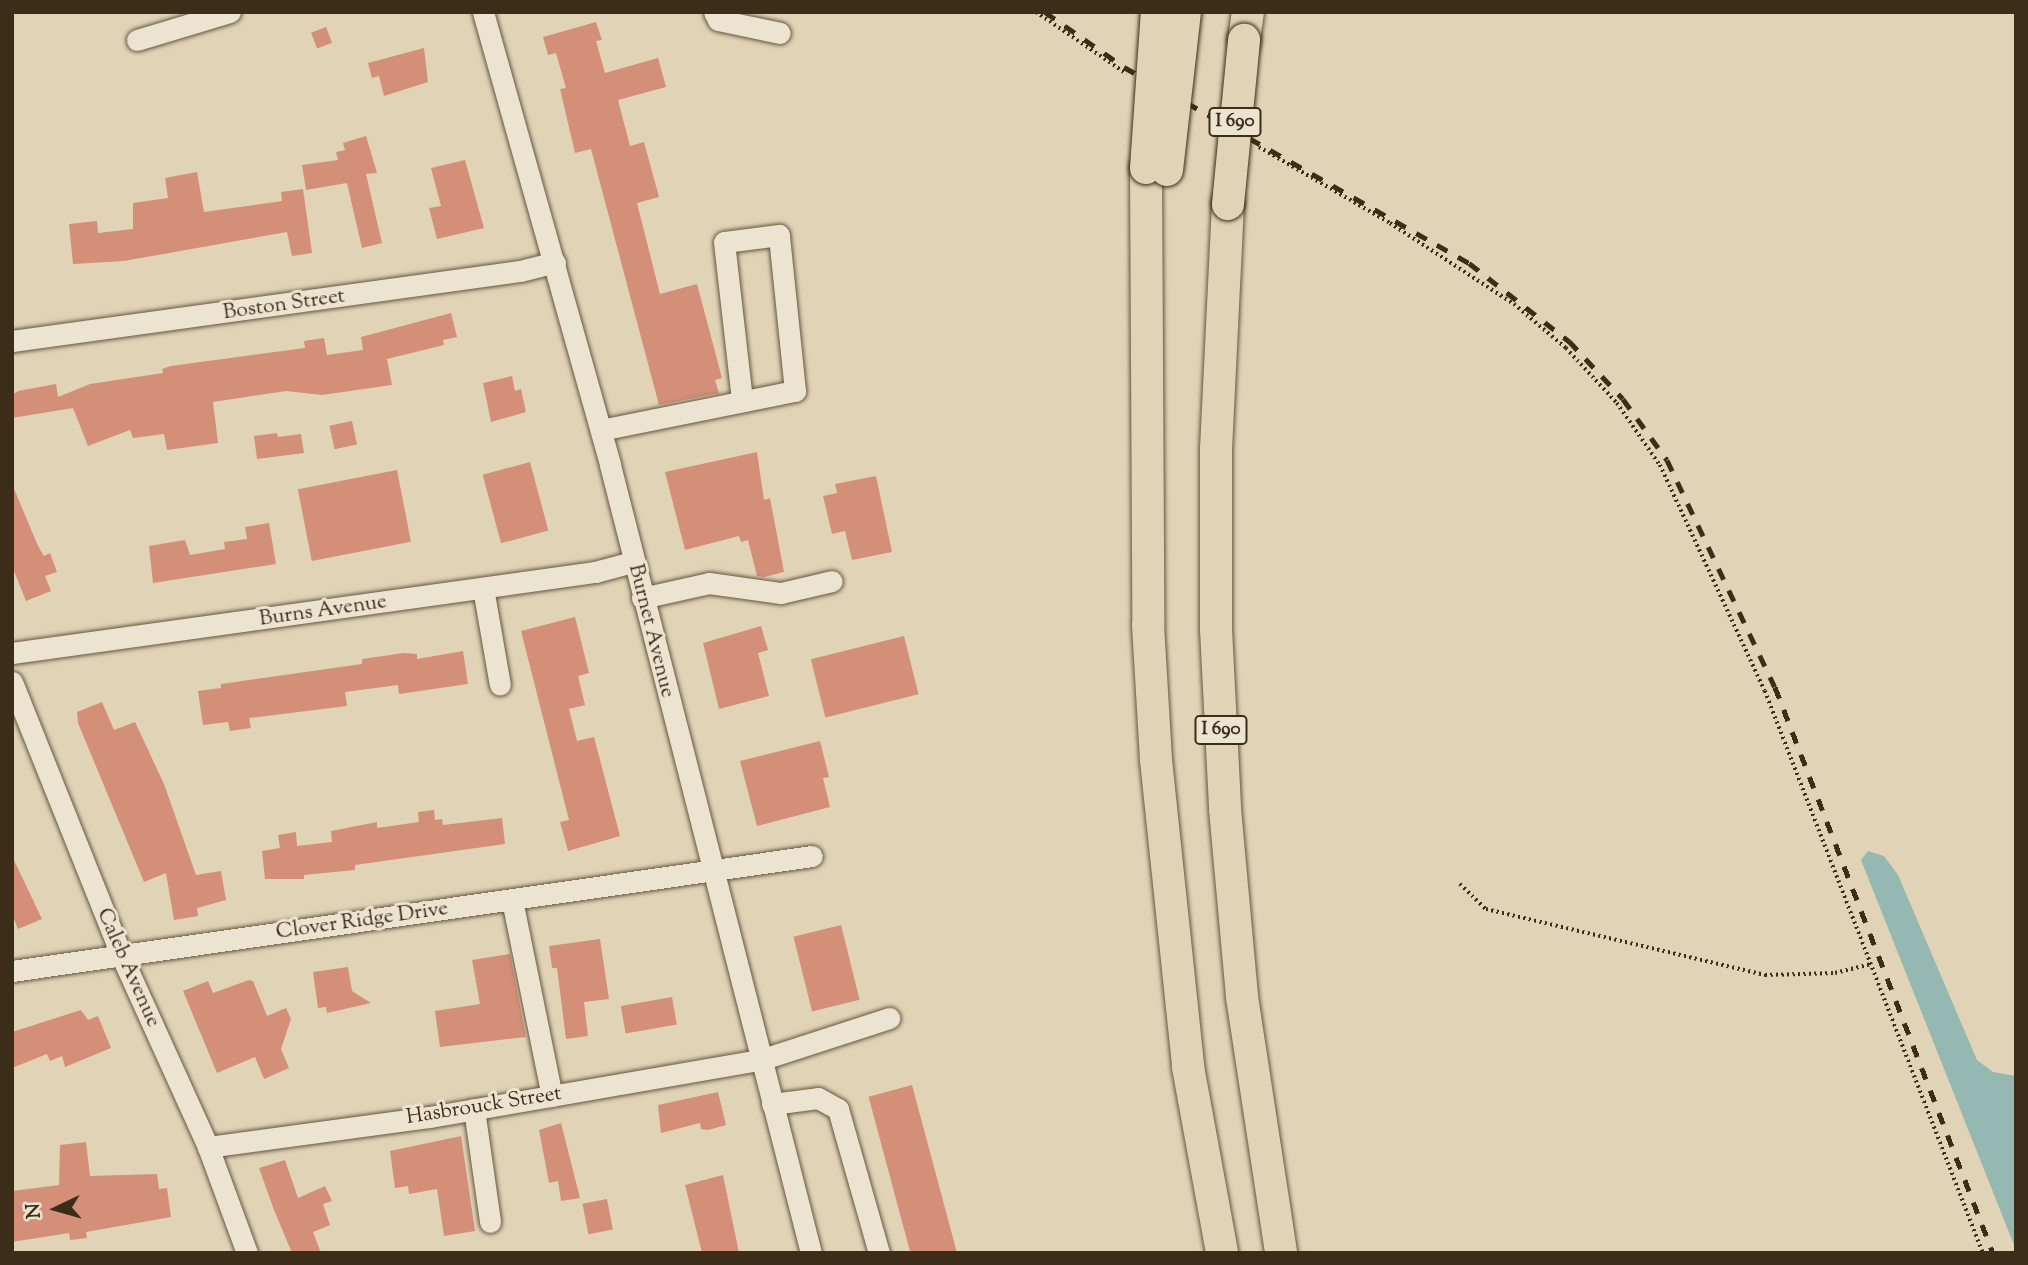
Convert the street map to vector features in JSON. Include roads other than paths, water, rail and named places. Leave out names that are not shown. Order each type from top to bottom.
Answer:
[{"type":"highway","points":[[1157,12],[1157,169],[1145,381],[1148,625],[1156,760],[1188,1067],[1222,1253]]},
{"type":"highway","points":[[1157,169],[1185,12]]},
{"type":"highway","name":"I 690","points":[[1246,26],[1228,204],[1216,448],[1216,629],[1223,781],[1242,997],[1281,1253]]},
{"type":"street","points":[[137,40],[230,12]]},
{"type":"street","name":"Burnet Avenue","points":[[483,12],[601,430],[811,1253]]},
{"type":"street","points":[[714,12],[718,20],[780,33]]},
{"type":"street","points":[[601,430],[742,399],[795,391],[779,235],[724,242],[742,399]]},
{"type":"street","name":"Boston Street","points":[[12,341],[507,273],[555,262]]},
{"type":"street","name":"Burns Avenue","points":[[12,653],[594,572],[633,562]]},
{"type":"street","points":[[642,598],[709,583],[781,593],[832,582]]},
{"type":"street","points":[[484,588],[500,685]]},
{"type":"street","name":"Caleb Avenue","points":[[12,682],[121,956],[208,1147],[243,1252]]},
{"type":"street","name":"Clover Ridge Drive","points":[[12,971],[512,900],[711,868],[812,856]]},
{"type":"street","points":[[512,900],[552,1096]]},
{"type":"street","name":"Hasbrouck Street","points":[[208,1147],[474,1109],[760,1060],[888,1018]]},
{"type":"street","points":[[772,1104],[818,1098],[830,1101],[838,1109],[879,1253]]},
{"type":"street","points":[[474,1109],[490,1222]]},
{"type":"water","points":[[1868,851],[1884,856],[1898,875],[1977,1060],[1993,1072],[2016,1076],[2016,1250],[1861,860]]},
{"type":"railway","points":[[1045,12],[1124,67],[1469,263],[1569,341],[1623,399],[1667,460],[1775,687],[1993,1253]]}]
